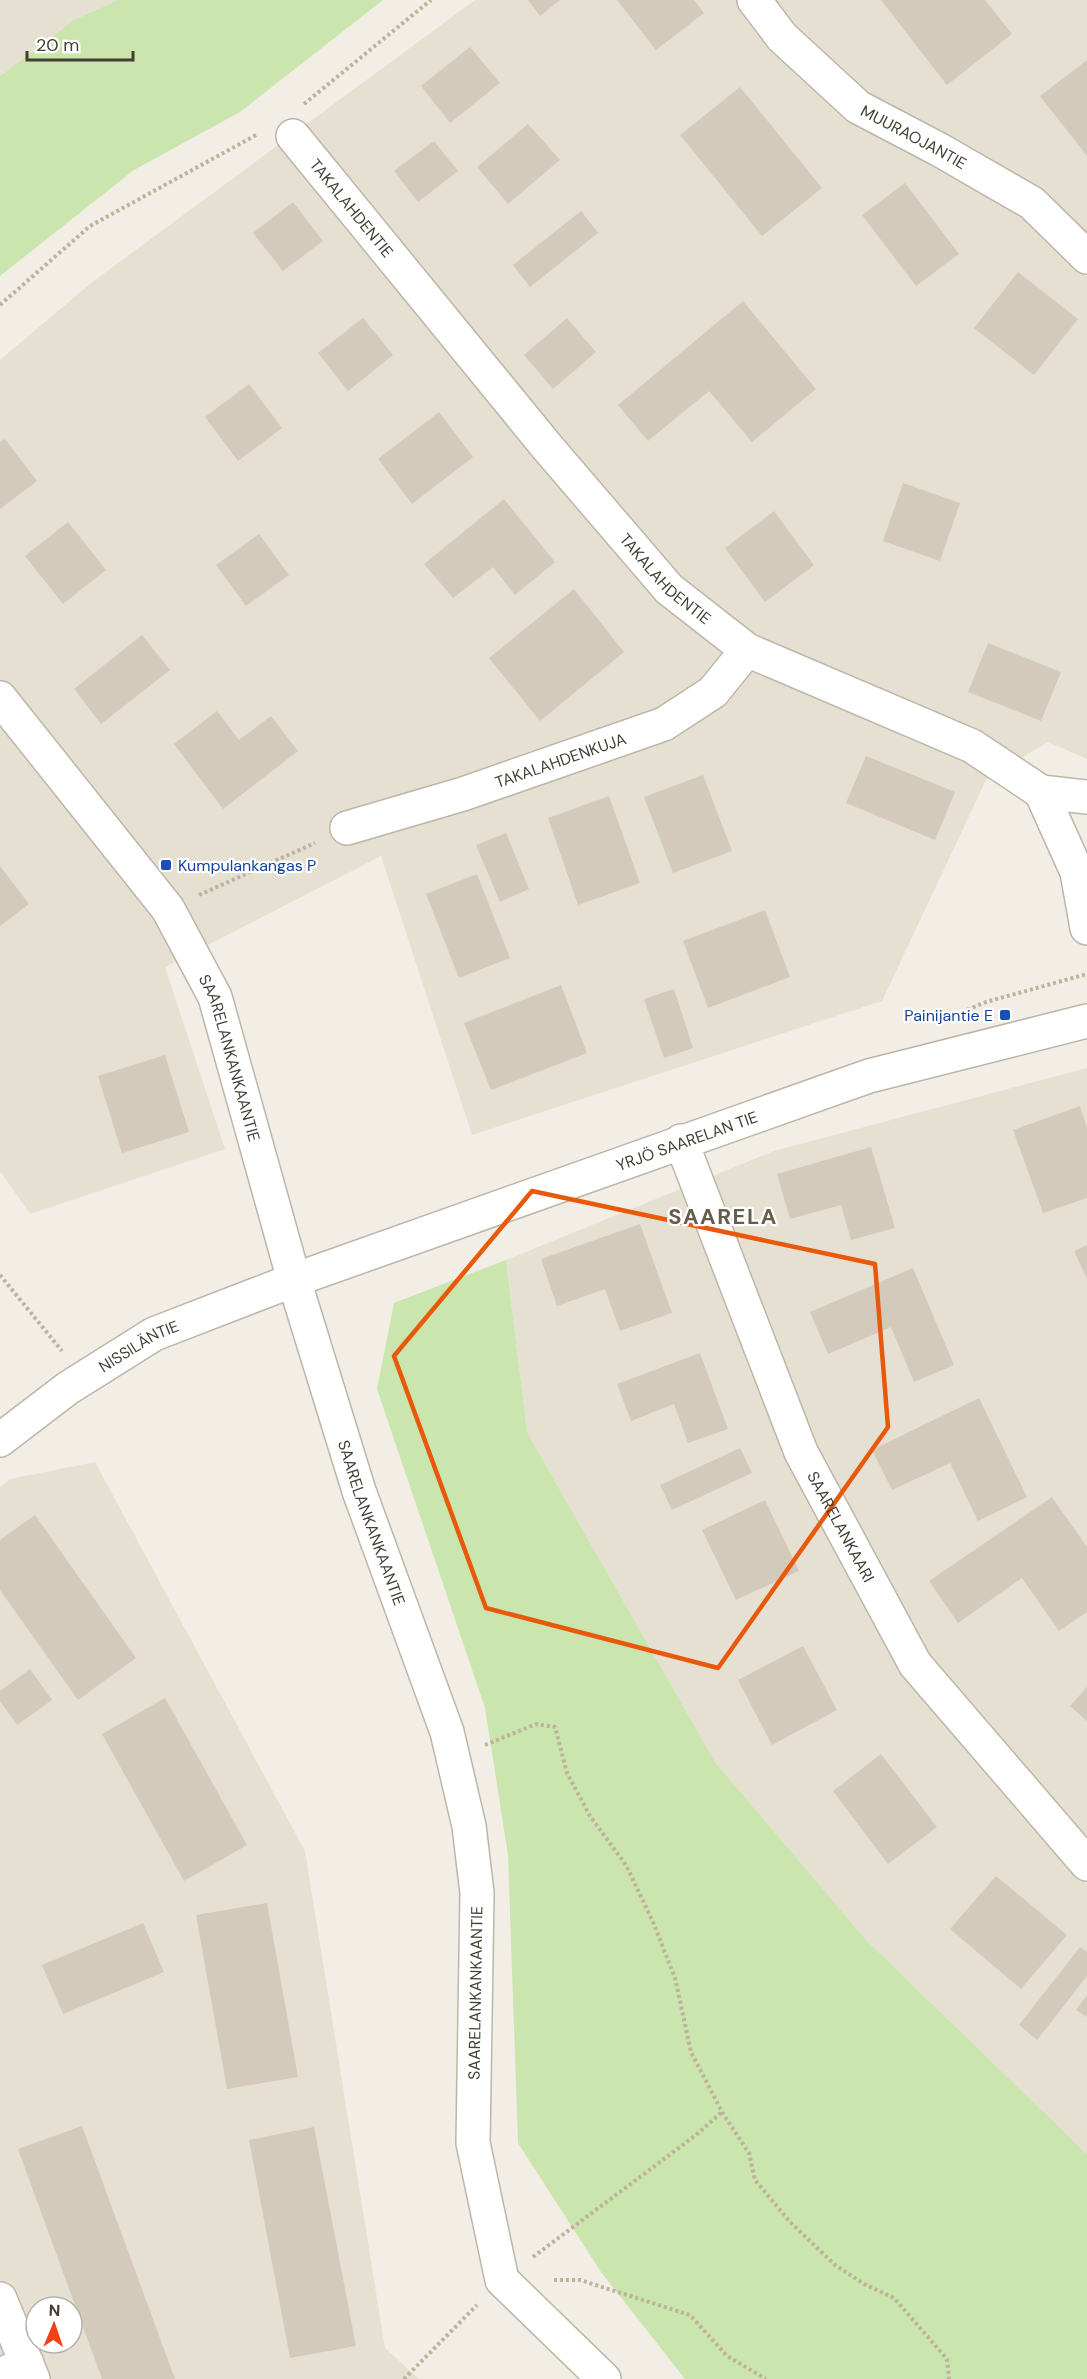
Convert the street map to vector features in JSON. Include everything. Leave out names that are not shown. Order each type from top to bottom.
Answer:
[{"type":"street","name":"MUURAOJANTIE","points":[[754,0],[782,37],[858,107],[940,150],[1032,203],[1087,257]]},
{"type":"street","name":"TAKALAHDENTIE","points":[[285,125],[548,448],[669,589],[747,650],[972,746],[1041,792]]},
{"type":"street","name":"TAKALAHDENKUJA","points":[[347,828],[463,794],[664,724],[713,692],[747,650]]},
{"type":"street","name":"SAARELANKANKAANTIE","points":[[0,698],[168,909],[215,997],[294,1280],[359,1491],[447,1731],[469,1826],[477,1893],[472,2143],[502,2280]]},
{"type":"street","points":[[1041,792],[1087,797]]},
{"type":"street","points":[[1041,792],[1077,872],[1087,928]]},
{"type":"street","name":"YRJÖ SAARELAN TIE","points":[[294,1280],[869,1076],[1087,1021]]},
{"type":"street","name":"SAARELANKAARI","points":[[681,1141],[801,1452],[915,1664],[1087,1864]]},
{"type":"street","name":"NISSILÄNTIE","points":[[0,1440],[68,1388],[154,1334],[294,1280]]},
{"type":"street","points":[[502,2280],[604,2379]]},
{"type":"street","points":[[0,2299],[20,2372]]},
{"type":"path","points":[[0,305],[90,226],[285,125],[431,0]]},
{"type":"path","points":[[168,909],[347,828]]},
{"type":"path","points":[[0,1275],[68,1359]]},
{"type":"path","points":[[453,1758],[536,1725],[555,1727],[567,1773],[590,1816],[626,1865],[653,1922],[675,1978],[691,2052],[722,2112],[749,2153],[755,2180],[790,2222],[835,2265],[864,2284],[894,2298],[947,2359],[949,2379]]},
{"type":"path","points":[[404,2379],[502,2280],[696,2135],[722,2112]]},
{"type":"path","points":[[502,2280],[580,2280],[690,2315],[727,2356],[766,2379]]},
{"type":"highlighted area","points":[[532,1191],[875,1264],[888,1427],[718,1668],[486,1608],[394,1356]]},
{"type":"shaded area","points":[[0,0],[118,0],[74,20],[0,76]]},
{"type":"shaded area","points":[[475,0],[1087,0],[1087,759],[1048,742],[986,780],[882,1001],[472,1135],[381,856],[165,967],[225,1149],[30,1214],[0,1171],[0,360],[91,283]]},
{"type":"shaded area","points":[[1087,1068],[1087,2154],[867,1941],[715,1762],[527,1432],[506,1260],[774,1151]]},
{"type":"shaded area","points":[[95,1462],[305,1851],[385,2348],[419,2379],[0,2379],[0,1487],[10,1479]]},
{"type":"green space","points":[[118,0],[383,0],[240,112],[134,170],[0,276],[0,76],[74,20]]},
{"type":"green space","points":[[506,1260],[527,1432],[715,1762],[867,1941],[1087,2154],[1087,2379],[685,2379],[601,2272],[518,2143],[508,1855],[485,1708],[377,1389],[394,1303]]},
{"type":"building","points":[[528,0],[560,0],[540,16]]},
{"type":"building","points":[[617,0],[694,0],[704,13],[656,50]]},
{"type":"building","points":[[881,0],[985,0],[1012,34],[947,85]]},
{"type":"building","points":[[470,47],[500,83],[450,123],[421,86]]},
{"type":"building","points":[[1087,60],[1087,156],[1040,96]]},
{"type":"building","points":[[740,87],[822,188],[762,236],[680,135]]},
{"type":"building","points":[[528,124],[560,160],[508,204],[477,167]]},
{"type":"building","points":[[434,141],[458,171],[418,202],[394,171]]},
{"type":"building","points":[[905,183],[959,254],[916,286],[862,215]]},
{"type":"building","points":[[293,202],[323,241],[283,271],[253,233]]},
{"type":"building","points":[[581,211],[598,233],[530,287],[513,265]]},
{"type":"building","points":[[1018,272],[1078,319],[1034,375],[974,328]]},
{"type":"building","points":[[743,301],[816,389],[752,442],[709,391],[648,441],[618,405]]},
{"type":"building","points":[[363,318],[393,355],[348,391],[318,353]]},
{"type":"building","points":[[567,318],[596,352],[553,389],[524,355]]},
{"type":"building","points":[[249,384],[282,428],[238,461],[205,417]]},
{"type":"building","points":[[439,412],[473,457],[412,504],[378,459]]},
{"type":"building","points":[[5,439],[37,481],[0,509],[0,442]]},
{"type":"building","points":[[903,483],[960,503],[940,561],[883,541]]},
{"type":"building","points":[[504,499],[555,562],[515,595],[493,567],[453,598],[424,564]]},
{"type":"building","points":[[774,511],[814,565],[765,602],[725,548]]},
{"type":"building","points":[[68,522],[106,570],[63,604],[25,556]]},
{"type":"building","points":[[259,534],[289,575],[246,606],[216,565]]},
{"type":"building","points":[[574,589],[624,652],[540,721],[489,658]]},
{"type":"building","points":[[142,635],[170,670],[101,724],[74,689]]},
{"type":"building","points":[[988,643],[1061,672],[1041,721],[968,692]]},
{"type":"building","points":[[217,711],[239,740],[271,716],[298,751],[223,809],[174,744]]},
{"type":"building","points":[[866,756],[955,792],[935,840],[846,803]]},
{"type":"building","points":[[703,775],[732,851],[673,873],[644,797]]},
{"type":"building","points":[[609,796],[640,883],[578,905],[548,818]]},
{"type":"building","points":[[506,833],[529,889],[500,902],[476,845]]},
{"type":"building","points":[[0,866],[29,904],[0,926]]},
{"type":"building","points":[[477,874],[510,958],[459,978],[426,894]]},
{"type":"building","points":[[765,910],[790,977],[708,1008],[683,941]]},
{"type":"building","points":[[561,985],[587,1053],[491,1090],[464,1023]]},
{"type":"building","points":[[674,989],[693,1048],[664,1058],[644,999]]},
{"type":"building","points":[[165,1055],[189,1132],[122,1153],[98,1076]]},
{"type":"building","points":[[1080,1106],[1087,1127],[1087,1198],[1043,1213],[1013,1130]]},
{"type":"building","points":[[871,1147],[895,1228],[851,1240],[841,1205],[790,1219],[777,1174]]},
{"type":"building","points":[[640,1224],[672,1313],[620,1331],[605,1289],[557,1306],[541,1259]]},
{"type":"building","points":[[1087,1245],[1087,1279],[1074,1251]]},
{"type":"building","points":[[913,1268],[954,1365],[914,1382],[891,1327],[828,1354],[810,1312]]},
{"type":"building","points":[[700,1353],[728,1429],[688,1443],[674,1404],[631,1421],[617,1384]]},
{"type":"building","points":[[979,1398],[1027,1497],[978,1521],[950,1463],[892,1490],[872,1450]]},
{"type":"building","points":[[740,1448],[752,1473],[672,1510],[660,1485]]},
{"type":"building","points":[[1052,1497],[1087,1547],[1087,1612],[1059,1631],[1022,1578],[958,1623],[929,1581]]},
{"type":"building","points":[[765,1500],[799,1571],[736,1600],[702,1530]]},
{"type":"building","points":[[35,1515],[136,1658],[78,1700],[0,1590],[0,1540]]},
{"type":"building","points":[[803,1646],[837,1710],[772,1745],[738,1680]]},
{"type":"building","points":[[30,1669],[52,1700],[17,1725],[0,1701],[0,1691]]},
{"type":"building","points":[[1087,1687],[1087,1721],[1070,1706]]},
{"type":"building","points":[[165,1698],[247,1845],[184,1881],[102,1734]]},
{"type":"building","points":[[881,1754],[937,1827],[888,1864],[833,1791]]},
{"type":"building","points":[[996,1876],[1067,1935],[1021,1989],[950,1929]]},
{"type":"building","points":[[267,1903],[298,2077],[227,2089],[196,1915]]},
{"type":"building","points":[[143,1923],[164,1972],[63,2014],[42,1965]]},
{"type":"building","points":[[1080,1947],[1087,1952],[1087,1976],[1037,2040],[1019,2025]]},
{"type":"building","points":[[1087,1995],[1087,2017],[1076,2010]]},
{"type":"building","points":[[82,2126],[175,2379],[102,2379],[84,2330],[84,2295],[71,2295],[18,2149]]},
{"type":"building","points":[[314,2127],[356,2346],[290,2358],[249,2140]]},
{"type":"place","name":"Kumpulankangas P","points":[[166,865]]},
{"type":"place","name":"Painijantie E","points":[[1005,1015]]},
{"type":"district","name":"SAARELA","points":[[723,1216]]}]
